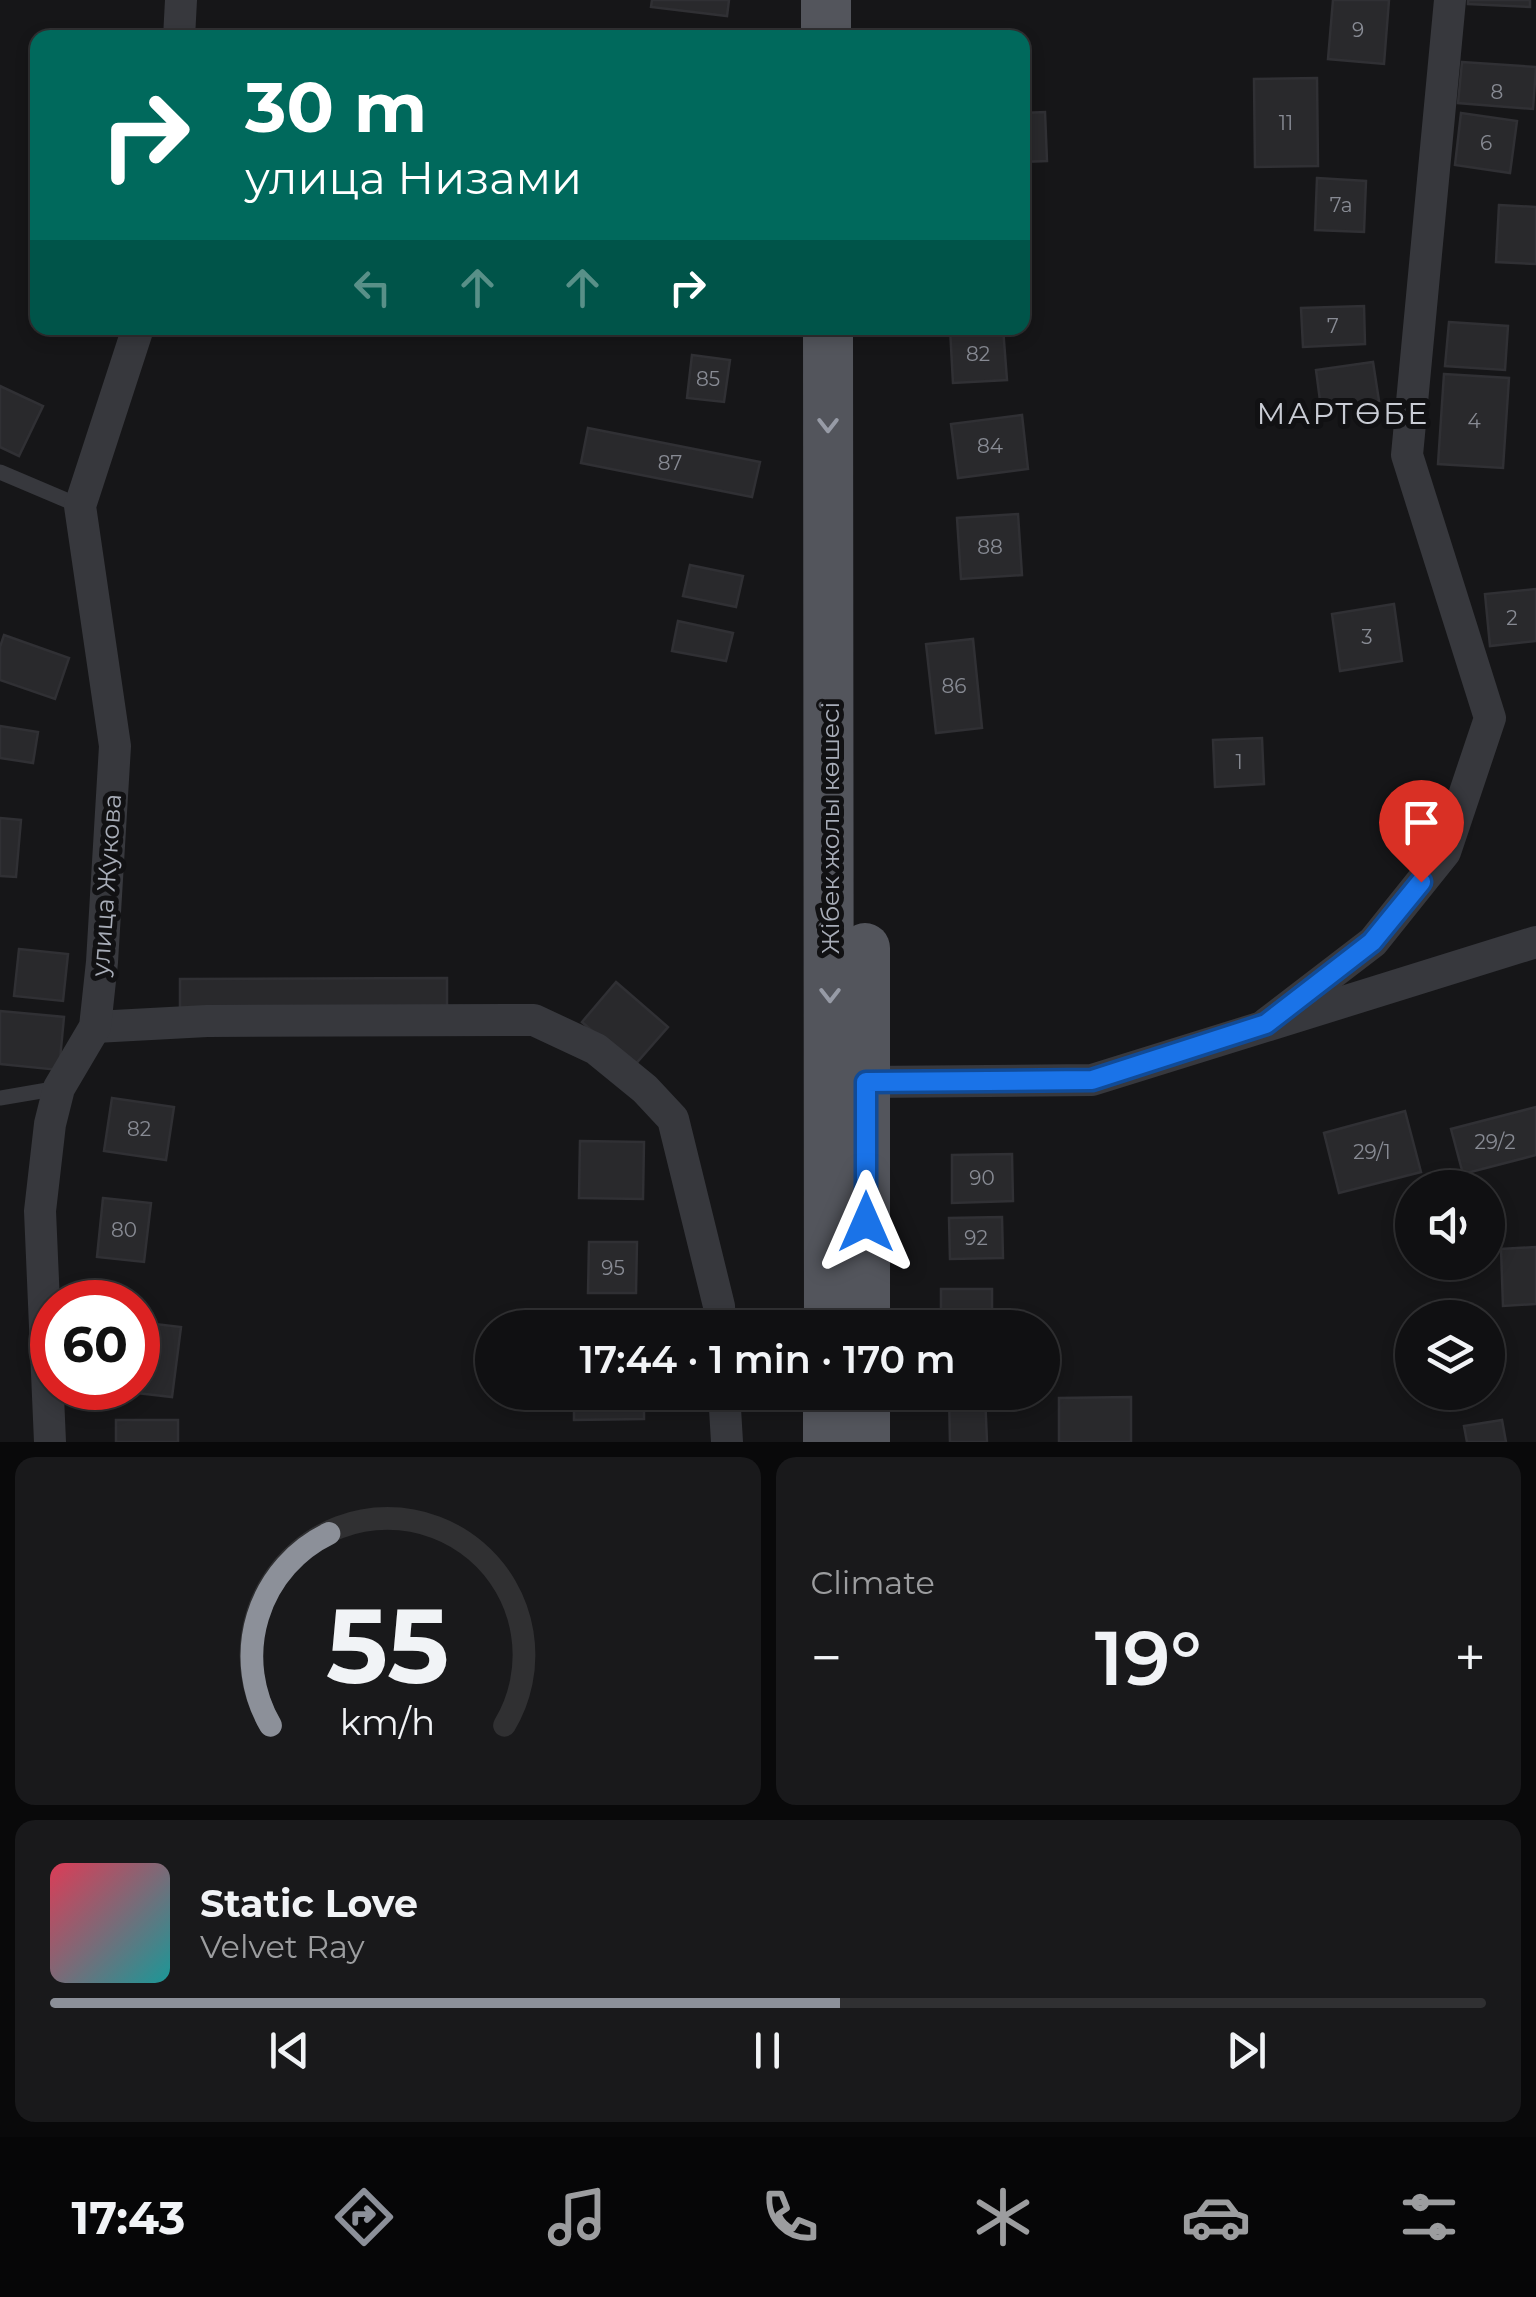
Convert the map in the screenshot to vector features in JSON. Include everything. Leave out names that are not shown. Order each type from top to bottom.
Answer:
[{"type":"main road","points":[[826,0],[826,30]]},
{"type":"main road","points":[[861,0],[861,30]]},
{"type":"main road","name":"Жібек жолы көшесі","points":[[828,335],[828,1310]]},
{"type":"main road","name":"Жібек жолы көшесі","points":[[862,335],[866,1310]]},
{"type":"main road","points":[[828,1410],[828,1442]]},
{"type":"main road","points":[[865,1442],[866,1410]]},
{"type":"street","points":[[179,30],[181,0]]},
{"type":"street","points":[[1266,1024],[1372,942],[1445,852],[1490,718],[1407,455],[1450,0]]},
{"type":"street","name":"улица Жукова","points":[[50,1442],[40,1211],[50,1124],[59,1088],[94,1027],[116,746],[80,506],[136,335]]},
{"type":"street","points":[[866,1082],[1092,1080],[1536,942]]},
{"type":"street","points":[[94,1027],[207,1021],[534,1020],[596,1049],[645,1089],[673,1120],[719,1310]]},
{"type":"street","points":[[725,1410],[727,1442]]},
{"type":"lane","points":[[0,472],[80,506]]},
{"type":"lane","points":[[0,1098],[59,1088]]},
{"type":"building","points":[[652,0],[729,0],[727,16],[651,7]]},
{"type":"building","points":[[1333,0],[1389,0],[1384,64],[1328,59]]},
{"type":"building","points":[[1468,0],[1530,0],[1530,7],[1468,4]]},
{"type":"building","points":[[1462,62],[1536,67],[1533,109],[1458,103]]},
{"type":"building","points":[[1317,78],[1318,166],[1255,167],[1254,79]]},
{"type":"building","points":[[1045,112],[1047,161],[1030,162],[1030,113]]},
{"type":"building","points":[[1461,113],[1517,121],[1510,173],[1455,165]]},
{"type":"building","points":[[1317,178],[1366,181],[1364,232],[1315,230]]},
{"type":"building","points":[[1499,205],[1536,207],[1536,264],[1496,262]]},
{"type":"building","points":[[1364,306],[1365,344],[1303,347],[1301,308]]},
{"type":"building","points":[[1449,322],[1508,326],[1505,370],[1445,366]]},
{"type":"building","points":[[950,335],[1004,335],[1007,380],[953,383]]},
{"type":"building","points":[[692,355],[730,360],[724,402],[687,398]]},
{"type":"building","points":[[1373,362],[1379,401],[1321,408],[1316,370]]},
{"type":"building","points":[[1444,374],[1509,378],[1503,468],[1438,464]]},
{"type":"building","points":[[0,386],[43,406],[19,456],[0,447]]},
{"type":"building","points":[[1022,415],[1028,469],[958,478],[951,424]]},
{"type":"building","points":[[588,428],[760,462],[752,497],[581,463]]},
{"type":"building","points":[[1018,514],[1022,575],[961,579],[957,518]]},
{"type":"building","points":[[690,565],[743,576],[736,607],[683,596]]},
{"type":"building","points":[[1536,589],[1536,641],[1490,646],[1485,594]]},
{"type":"building","points":[[1394,604],[1402,661],[1340,671],[1332,614]]},
{"type":"building","points":[[678,621],[733,633],[726,661],[672,651]]},
{"type":"building","points":[[4,635],[69,658],[55,699],[0,680]]},
{"type":"building","points":[[973,639],[982,728],[936,733],[926,644]]},
{"type":"building","points":[[0,726],[38,732],[33,763],[0,758]]},
{"type":"building","points":[[1262,738],[1264,784],[1215,787],[1213,740]]},
{"type":"building","points":[[0,818],[21,820],[16,877],[0,876]]},
{"type":"building","points":[[19,949],[68,954],[63,1001],[14,996]]},
{"type":"building","points":[[447,978],[447,1015],[180,1015],[180,979]]},
{"type":"building","points":[[616,982],[668,1027],[633,1067],[582,1022]]},
{"type":"building","points":[[0,1011],[64,1017],[59,1070],[0,1064]]},
{"type":"building","points":[[112,1098],[174,1107],[166,1160],[104,1151]]},
{"type":"building","points":[[1536,1107],[1536,1155],[1478,1170],[1462,1170],[1451,1129]]},
{"type":"building","points":[[1405,1111],[1420,1170],[1395,1170],[1395,1179],[1339,1193],[1324,1133]]},
{"type":"building","points":[[580,1141],[644,1142],[643,1199],[579,1198]]},
{"type":"building","points":[[1012,1154],[1013,1201],[952,1203],[952,1155]]},
{"type":"building","points":[[103,1198],[151,1203],[144,1262],[97,1257]]},
{"type":"building","points":[[1002,1217],[1003,1258],[950,1259],[949,1218]]},
{"type":"building","points":[[589,1242],[637,1242],[636,1293],[588,1293]]},
{"type":"building","points":[[1536,1247],[1536,1304],[1505,1306],[1505,1249]]},
{"type":"building","points":[[941,1289],[992,1289],[992,1310],[941,1310]]},
{"type":"building","points":[[160,1325],[181,1327],[172,1397],[160,1396]]},
{"type":"building","points":[[1131,1397],[1131,1442],[1059,1442],[1060,1398]]},
{"type":"building","points":[[574,1410],[644,1410],[644,1419],[574,1420]]},
{"type":"building","points":[[949,1410],[986,1410],[987,1442],[950,1442]]},
{"type":"building","points":[[116,1420],[178,1420],[178,1442],[116,1442]]},
{"type":"building","points":[[1502,1420],[1506,1442],[1467,1442],[1464,1426]]},
{"type":"district","name":"МАРТӨБЕ","points":[[1343,413]]},
{"type":"route","points":[[866,1222],[866,1082],[1092,1080],[1266,1024],[1372,942],[1421,882]]}]
